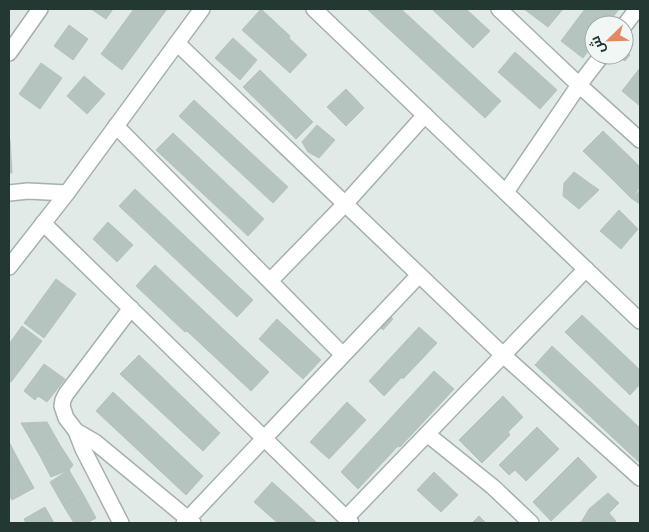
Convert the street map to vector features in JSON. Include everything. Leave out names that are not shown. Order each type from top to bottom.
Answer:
[{"type":"street","points":[[9,53],[40,9]]},
{"type":"street","points":[[9,266],[68,193],[202,9]]},
{"type":"street","points":[[498,9],[640,140]]},
{"type":"street","points":[[318,10],[640,321]]},
{"type":"street","points":[[177,43],[503,356],[640,478]]},
{"type":"street","points":[[506,192],[594,65]]},
{"type":"street","points":[[270,282],[345,204],[425,115]]},
{"type":"street","points":[[116,126],[343,355]]},
{"type":"street","points":[[9,193],[28,191],[68,193]]},
{"type":"street","points":[[43,223],[348,521],[427,434],[586,269]]},
{"type":"street","points":[[76,431],[95,442],[188,522],[264,438],[419,275]]},
{"type":"street","points":[[121,523],[83,449],[76,431],[66,418],[62,406],[66,394],[131,308]]},
{"type":"street","points":[[427,434],[493,487],[532,523]]},
{"type":"building","points":[[91,9],[113,9],[106,19]]},
{"type":"building","points":[[134,9],[167,9],[122,70],[101,54]]},
{"type":"building","points":[[261,9],[307,55],[290,73],[242,30]]},
{"type":"building","points":[[367,9],[401,9],[501,101],[485,118]]},
{"type":"building","points":[[432,9],[466,9],[490,31],[473,48]]},
{"type":"building","points":[[524,9],[563,9],[548,27]]},
{"type":"building","points":[[585,9],[619,9],[614,15],[584,15],[583,58],[561,41]]},
{"type":"building","points":[[69,25],[88,39],[73,60],[54,46]]},
{"type":"building","points":[[233,38],[257,60],[240,80],[215,58]]},
{"type":"building","points":[[515,52],[557,90],[540,109],[498,72]]},
{"type":"building","points":[[41,63],[62,78],[40,109],[19,94]]},
{"type":"building","points":[[640,68],[640,106],[622,91]]},
{"type":"building","points":[[260,70],[313,122],[296,139],[243,87]]},
{"type":"building","points":[[84,76],[105,94],[87,114],[67,96]]},
{"type":"building","points":[[346,89],[364,108],[346,126],[327,107]]},
{"type":"building","points":[[194,100],[288,187],[273,203],[179,116]]},
{"type":"building","points":[[317,125],[335,140],[319,158],[308,152],[302,142]]},
{"type":"building","points":[[603,131],[632,159],[612,179],[583,151]]},
{"type":"building","points":[[173,133],[264,219],[248,236],[156,150]]},
{"type":"building","points":[[10,140],[12,173],[9,173]]},
{"type":"building","points":[[632,159],[640,167],[640,187],[631,198],[612,179]]},
{"type":"building","points":[[574,172],[599,190],[579,209],[563,196],[564,183]]},
{"type":"building","points":[[135,189],[253,300],[237,317],[119,206]]},
{"type":"building","points":[[640,190],[640,204],[631,198]]},
{"type":"building","points":[[619,210],[638,229],[621,249],[600,231]]},
{"type":"building","points":[[108,222],[133,245],[117,262],[93,239]]},
{"type":"building","points":[[155,265],[269,372],[251,391],[136,286]]},
{"type":"building","points":[[56,279],[76,294],[44,338],[24,323]]},
{"type":"building","points":[[388,315],[393,319],[383,330],[379,326]]},
{"type":"building","points":[[582,315],[640,370],[640,384],[630,395],[565,332]]},
{"type":"building","points":[[277,319],[321,360],[303,379],[259,339]]},
{"type":"building","points":[[22,326],[42,341],[11,382],[9,381],[9,344]]},
{"type":"building","points":[[419,327],[437,343],[384,396],[369,381]]},
{"type":"building","points":[[552,346],[640,428],[640,463],[535,365]]},
{"type":"building","points":[[139,355],[220,433],[203,451],[120,374]]},
{"type":"building","points":[[44,364],[65,379],[47,402],[38,396],[35,400],[24,391]]},
{"type":"building","points":[[434,371],[454,389],[358,489],[341,472]]},
{"type":"building","points":[[113,392],[203,476],[186,495],[96,411]]},
{"type":"building","points":[[503,396],[523,417],[508,432],[510,435],[482,463],[459,440]]},
{"type":"building","points":[[347,402],[366,420],[329,459],[310,442]]},
{"type":"building","points":[[47,422],[60,445],[40,456],[21,423]]},
{"type":"building","points":[[537,427],[559,449],[526,481],[515,470],[509,475],[499,465]]},
{"type":"building","points":[[9,442],[20,463],[9,469]]},
{"type":"building","points":[[60,445],[73,465],[69,470],[51,477],[40,456]]},
{"type":"building","points":[[578,457],[597,477],[551,521],[533,502]]},
{"type":"building","points":[[20,463],[34,488],[12,500],[9,495],[9,469]]},
{"type":"building","points":[[69,470],[83,494],[63,505],[50,482]]},
{"type":"building","points":[[434,472],[458,495],[441,512],[417,490]]},
{"type":"building","points":[[272,482],[317,523],[278,523],[254,502]]},
{"type":"building","points":[[608,493],[619,503],[609,513],[616,521],[613,523],[579,523],[589,509]]},
{"type":"building","points":[[83,494],[96,518],[87,523],[74,523],[63,505]]},
{"type":"building","points":[[45,507],[54,523],[26,523],[24,519]]},
{"type":"building","points":[[479,516],[486,523],[472,523]]}]
